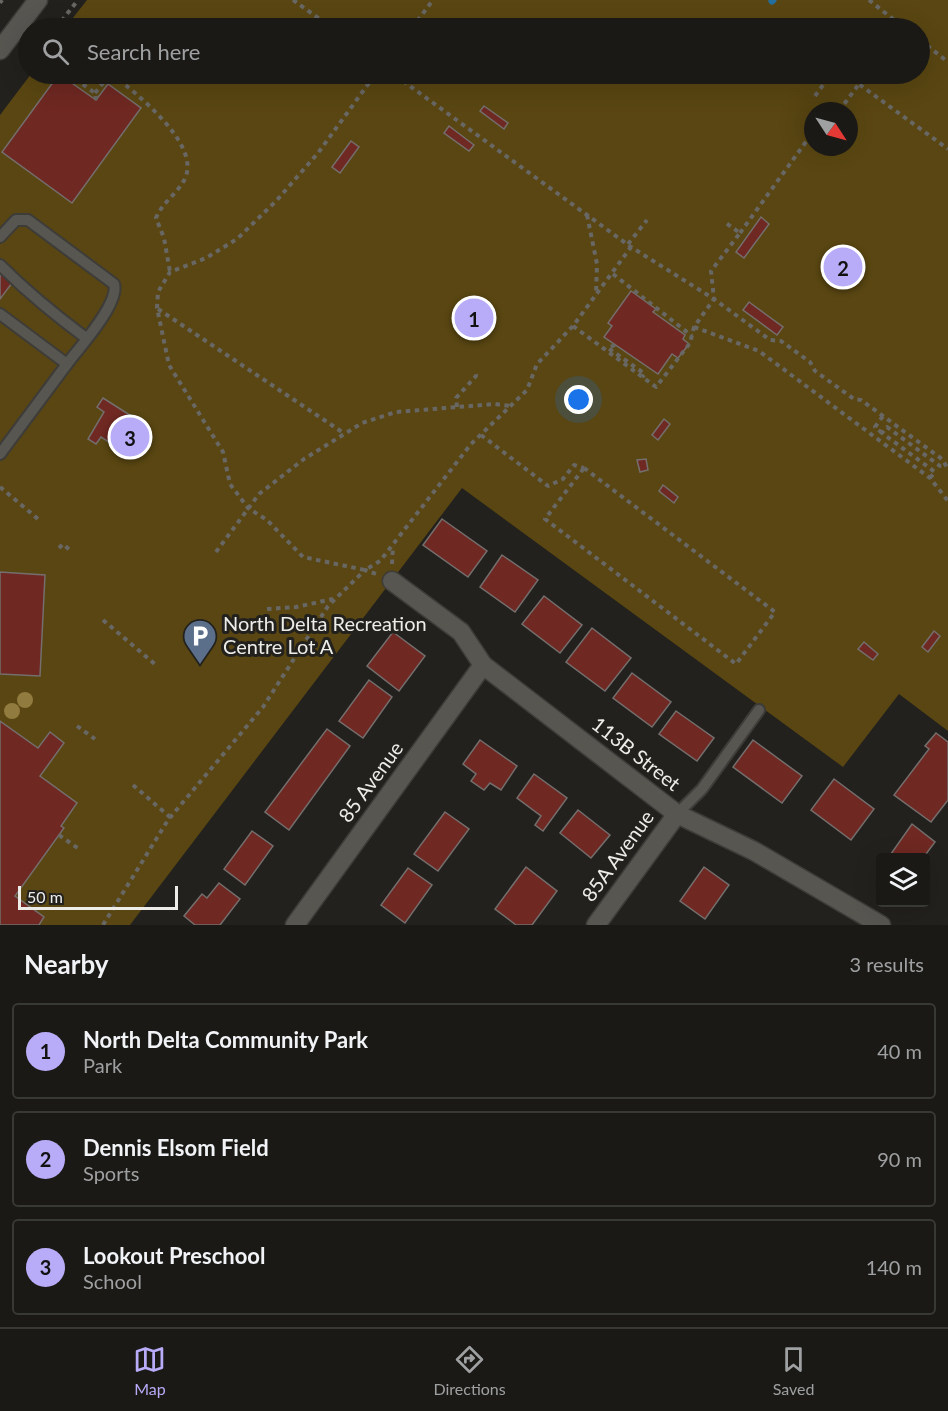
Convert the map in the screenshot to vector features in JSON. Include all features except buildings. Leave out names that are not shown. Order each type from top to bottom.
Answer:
[{"type":"street","points":[[24,18],[38,0]]},
{"type":"street","points":[[0,50],[18,26]]},
{"type":"street","name":"113B Street","points":[[388,576],[461,632],[483,665],[677,814],[754,851],[881,925]]},
{"type":"street","name":"85 Avenue","points":[[295,925],[483,665]]},
{"type":"street","name":"85A Avenue","points":[[596,925],[677,814]]},
{"type":"lane","points":[[0,235],[16,220],[28,220],[114,284],[115,296],[0,454]]},
{"type":"lane","points":[[0,265],[17,279],[32,297],[86,338]]},
{"type":"lane","points":[[0,314],[67,364]]},
{"type":"lane","points":[[677,814],[702,789],[759,710]]},
{"type":"path","points":[[64,18],[78,0]]},
{"type":"path","points":[[293,0],[318,18]]},
{"type":"path","points":[[418,18],[432,0]]},
{"type":"path","points":[[869,0],[892,18]]},
{"type":"path","points":[[930,48],[948,62]]},
{"type":"path","points":[[82,84],[95,93],[96,100]]},
{"type":"path","points":[[95,93],[103,84]]},
{"type":"path","points":[[123,84],[154,109],[173,134],[187,159],[186,175],[182,184],[156,218],[164,238],[170,272]]},
{"type":"path","points":[[368,84],[318,153],[277,200],[237,239],[206,258],[170,272],[158,292],[157,308],[169,365],[223,452],[230,484],[248,508],[267,520],[303,557],[388,576],[393,546]]},
{"type":"path","points":[[407,84],[630,246],[714,300],[770,340],[781,341],[810,362],[815,371],[942,459],[946,468]]},
{"type":"path","points":[[815,96],[824,84]]},
{"type":"path","points":[[846,102],[859,84],[948,149]]},
{"type":"path","points":[[573,326],[656,387],[680,358],[692,336],[694,327],[714,300],[711,271],[804,144]]},
{"type":"path","points":[[587,214],[597,264],[596,293]]},
{"type":"path","points":[[103,925],[147,851],[171,818],[264,707],[311,629],[334,599],[364,570],[380,561],[481,435],[527,390],[537,364],[573,326],[596,293],[613,274],[647,220]]},
{"type":"path","points":[[726,223],[740,233]]},
{"type":"path","points":[[613,274],[692,336]]},
{"type":"path","points":[[157,308],[345,434]]},
{"type":"path","points":[[694,327],[759,351],[930,478],[948,501]]},
{"type":"path","points":[[615,345],[608,348],[645,374],[642,377]]},
{"type":"path","points":[[457,407],[456,398],[476,376],[475,372]]},
{"type":"path","points":[[216,552],[248,508],[274,482],[362,423],[396,412],[495,404],[511,406]]},
{"type":"path","points":[[883,416],[875,427],[935,472],[930,478]]},
{"type":"path","points":[[882,433],[887,427],[939,466],[946,468]]},
{"type":"path","points":[[481,435],[548,486],[563,479],[573,465],[584,468],[776,612],[736,664],[545,519],[584,468]]},
{"type":"path","points":[[0,487],[38,519]]},
{"type":"path","points":[[59,549],[63,544],[71,551]]},
{"type":"path","points":[[267,609],[296,607],[334,599]]},
{"type":"path","points":[[103,620],[156,665]]},
{"type":"path","points":[[77,726],[95,739]]},
{"type":"path","points":[[133,785],[171,818]]},
{"type":"path","points":[[59,835],[79,849]]},
{"type":"shaded area","points":[[87,0],[948,0],[948,731],[899,694],[843,767],[462,488],[130,925],[0,925],[0,115],[23,84],[930,84],[930,18],[73,18]]},
{"type":"place","name":"Dennis Elsom Field","points":[[843,267]]},
{"type":"place","name":"North Delta Community Park","points":[[474,318]]},
{"type":"place","name":"Lookout Preschool","points":[[130,437]]},
{"type":"place","name":"North Delta Recreation Centre Lot A","points":[[200,665]]}]
